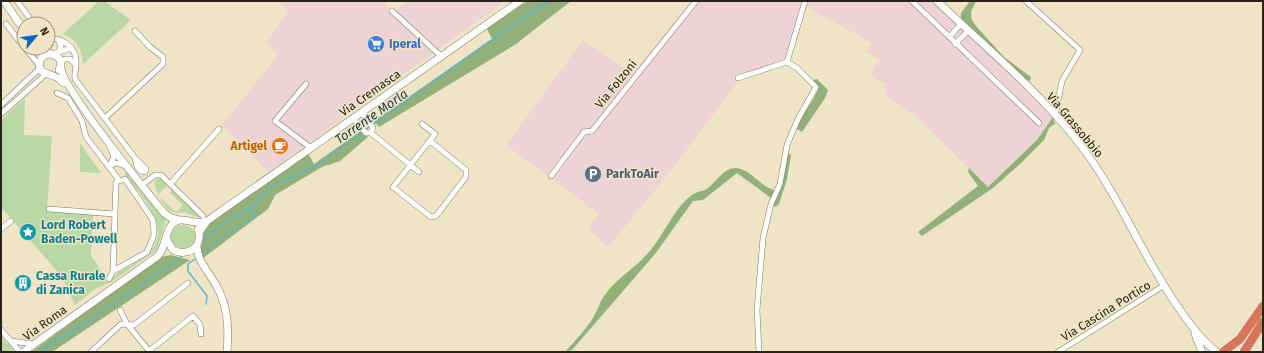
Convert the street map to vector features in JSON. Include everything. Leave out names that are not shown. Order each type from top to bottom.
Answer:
[{"type":"highway","points":[[1223,352],[1240,339],[1263,306]]},
{"type":"highway","points":[[1244,352],[1263,322]]},
{"type":"street","points":[[4,1],[16,18]]},
{"type":"street","points":[[17,1],[28,16]]},
{"type":"street","name":"Via Cremasca","points":[[310,148],[520,1]]},
{"type":"street","name":"Via Folzoni","points":[[551,176],[584,132],[592,131],[696,1]]},
{"type":"street","points":[[786,62],[805,1]]},
{"type":"street","points":[[912,1],[1039,123]]},
{"type":"street","name":"Via Grassobbio","points":[[937,1],[1056,116],[1092,161],[1164,286],[1192,327]]},
{"type":"street","points":[[1026,1],[1080,50],[1062,81],[1056,116]]},
{"type":"street","points":[[392,10],[442,57]]},
{"type":"street","points":[[6,24],[16,37]]},
{"type":"street","points":[[949,37],[961,24]]},
{"type":"street","points":[[956,44],[968,31]]},
{"type":"street","points":[[105,118],[163,64],[163,57],[135,32]]},
{"type":"street","points":[[58,39],[72,48],[76,58],[75,79],[135,158]]},
{"type":"street","points":[[58,39],[61,47],[58,53]]},
{"type":"street","points":[[58,53],[72,48]]},
{"type":"street","points":[[1,114],[48,75],[57,73],[61,63],[72,48]]},
{"type":"street","points":[[32,56],[48,75],[57,77],[69,89],[128,168],[164,213],[171,218],[192,223],[205,219],[310,148],[275,120],[306,84]]},
{"type":"street","points":[[38,56],[40,64]]},
{"type":"street","points":[[1,105],[40,64],[44,56]]},
{"type":"street","points":[[56,56],[61,63],[60,72],[69,89]]},
{"type":"street","points":[[61,63],[70,59],[76,65]]},
{"type":"street","points":[[738,78],[786,62],[797,68],[816,87],[816,91],[798,119],[788,145],[780,184],[772,204],[763,238],[757,310],[760,352]]},
{"type":"street","points":[[57,92],[68,98],[82,121],[86,137],[119,180]]},
{"type":"street","points":[[362,112],[368,129]]},
{"type":"street","points":[[353,118],[419,172]]},
{"type":"street","points":[[422,124],[435,134],[393,187],[431,217],[436,216],[466,177],[466,170],[430,141]]},
{"type":"street","points":[[171,184],[220,129]]},
{"type":"street","points":[[108,140],[114,157],[112,163],[108,166]]},
{"type":"street","points":[[108,166],[116,163],[122,164],[128,168]]},
{"type":"street","points":[[142,185],[155,175],[161,175],[205,219]]},
{"type":"street","points":[[109,279],[113,271],[116,182],[125,179],[153,220],[154,235],[147,252],[113,271]]},
{"type":"street","points":[[49,209],[114,214]]},
{"type":"street","points":[[164,213],[169,227],[180,220]]},
{"type":"street","points":[[202,263],[197,246],[199,233],[205,219]]},
{"type":"street","points":[[1,229],[11,221]]},
{"type":"street","points":[[192,223],[199,233]]},
{"type":"street","name":"Via Roma","points":[[158,256],[164,248],[169,227]]},
{"type":"street","points":[[167,240],[173,250],[195,256],[202,263],[217,285],[225,304],[229,329],[227,352]]},
{"type":"street","points":[[186,253],[197,246]]},
{"type":"street","name":"Via Roma","points":[[23,352],[158,256],[173,250]]},
{"type":"street","points":[[91,352],[121,324],[134,325],[188,283]]},
{"type":"street","name":"Via Cascina Portico","points":[[1058,352],[1164,286]]},
{"type":"street","points":[[120,310],[128,324],[150,351],[194,316],[200,324],[201,334]]},
{"type":"street","points":[[1192,327],[1202,352]]},
{"type":"street","points":[[1192,327],[1217,352]]},
{"type":"street","points":[[1,330],[20,352]]},
{"type":"street","points":[[12,341],[33,344]]},
{"type":"shaded area","points":[[278,1],[385,1],[391,13],[409,1],[505,1],[268,172],[222,125],[278,55],[266,43],[289,11]]},
{"type":"shaded area","points":[[691,1],[935,1],[1053,117],[1037,140],[988,187],[912,113],[884,95],[886,84],[870,76],[879,60],[867,52],[872,43],[807,7],[788,64],[739,80],[674,167],[608,247],[588,229],[599,214],[506,145],[583,40],[632,74]]},
{"type":"green space","points":[[99,1],[104,1],[131,20],[83,64],[78,46],[72,39],[63,34]]},
{"type":"green space","points":[[527,1],[571,1],[516,44],[379,127],[374,121],[492,39],[487,29]]},
{"type":"green space","points":[[970,1],[976,1],[971,16],[976,26],[1004,57],[1031,77],[1030,81],[1021,76],[961,19],[961,13]]},
{"type":"green space","points":[[817,79],[828,90],[825,98],[802,132],[797,129],[801,118],[818,89],[813,80]]},
{"type":"green space","points":[[25,98],[24,135],[52,136],[47,210],[93,214],[91,255],[107,281],[150,251],[156,242],[158,231],[156,221],[151,210],[145,200],[124,174],[126,172],[122,166],[163,213],[166,220],[157,250],[111,282],[95,289],[75,305],[64,282],[60,280],[56,274],[57,271],[1,207],[1,120]]},
{"type":"green space","points":[[1053,117],[1054,122],[1056,123],[1049,128],[1044,140],[993,188],[922,236],[918,232],[978,186],[968,172],[969,168],[988,187],[1037,140]]},
{"type":"green space","points":[[362,130],[368,137],[340,161],[322,167],[275,195],[268,209],[202,259],[198,252],[205,227],[308,153],[314,164]]},
{"type":"green space","points":[[80,143],[101,173],[80,172]]},
{"type":"green space","points":[[788,153],[791,155],[787,179],[779,204],[775,207],[771,198],[737,173],[703,200],[693,201],[655,254],[572,350],[565,352],[593,318],[609,289],[643,259],[654,246],[685,201],[694,194],[708,188],[723,173],[734,168],[746,171],[767,187],[779,191]]},
{"type":"green space","points":[[158,178],[162,179],[168,185],[158,194],[154,183]]},
{"type":"green space","points":[[172,188],[200,216],[196,217],[186,213],[172,212],[168,209],[160,197],[176,212],[183,205],[170,193]]},
{"type":"green space","points":[[183,225],[192,228],[195,237],[192,246],[183,249],[174,246],[171,237],[174,228]]},
{"type":"green space","points":[[171,255],[190,260],[52,352],[31,352],[161,257]]},
{"type":"green space","points":[[1,336],[13,349],[12,352],[1,352]]},
{"type":"waterway","name":"Torrente Morla","points":[[365,130],[502,32],[549,1]]},
{"type":"waterway","name":"Torrente Morla","points":[[203,241],[227,221],[250,208],[269,189],[279,182],[314,167],[362,132]]},
{"type":"waterway","points":[[201,254],[255,214],[250,208]]},
{"type":"waterway","name":"Torrente Morla","points":[[39,352],[86,323],[182,256]]},
{"type":"waterway","points":[[195,259],[188,264],[188,271],[207,296],[206,304]]},
{"type":"place","name":"Iperal","points":[[376,44]]},
{"type":"place","name":"Artigel","points":[[280,146]]},
{"type":"place","name":"ParkToAir","points":[[593,174]]},
{"type":"place","name":"Lord Robert Baden-Powell","points":[[28,232]]},
{"type":"place","name":"Cassa Rurale di Zanica","points":[[23,283]]}]
